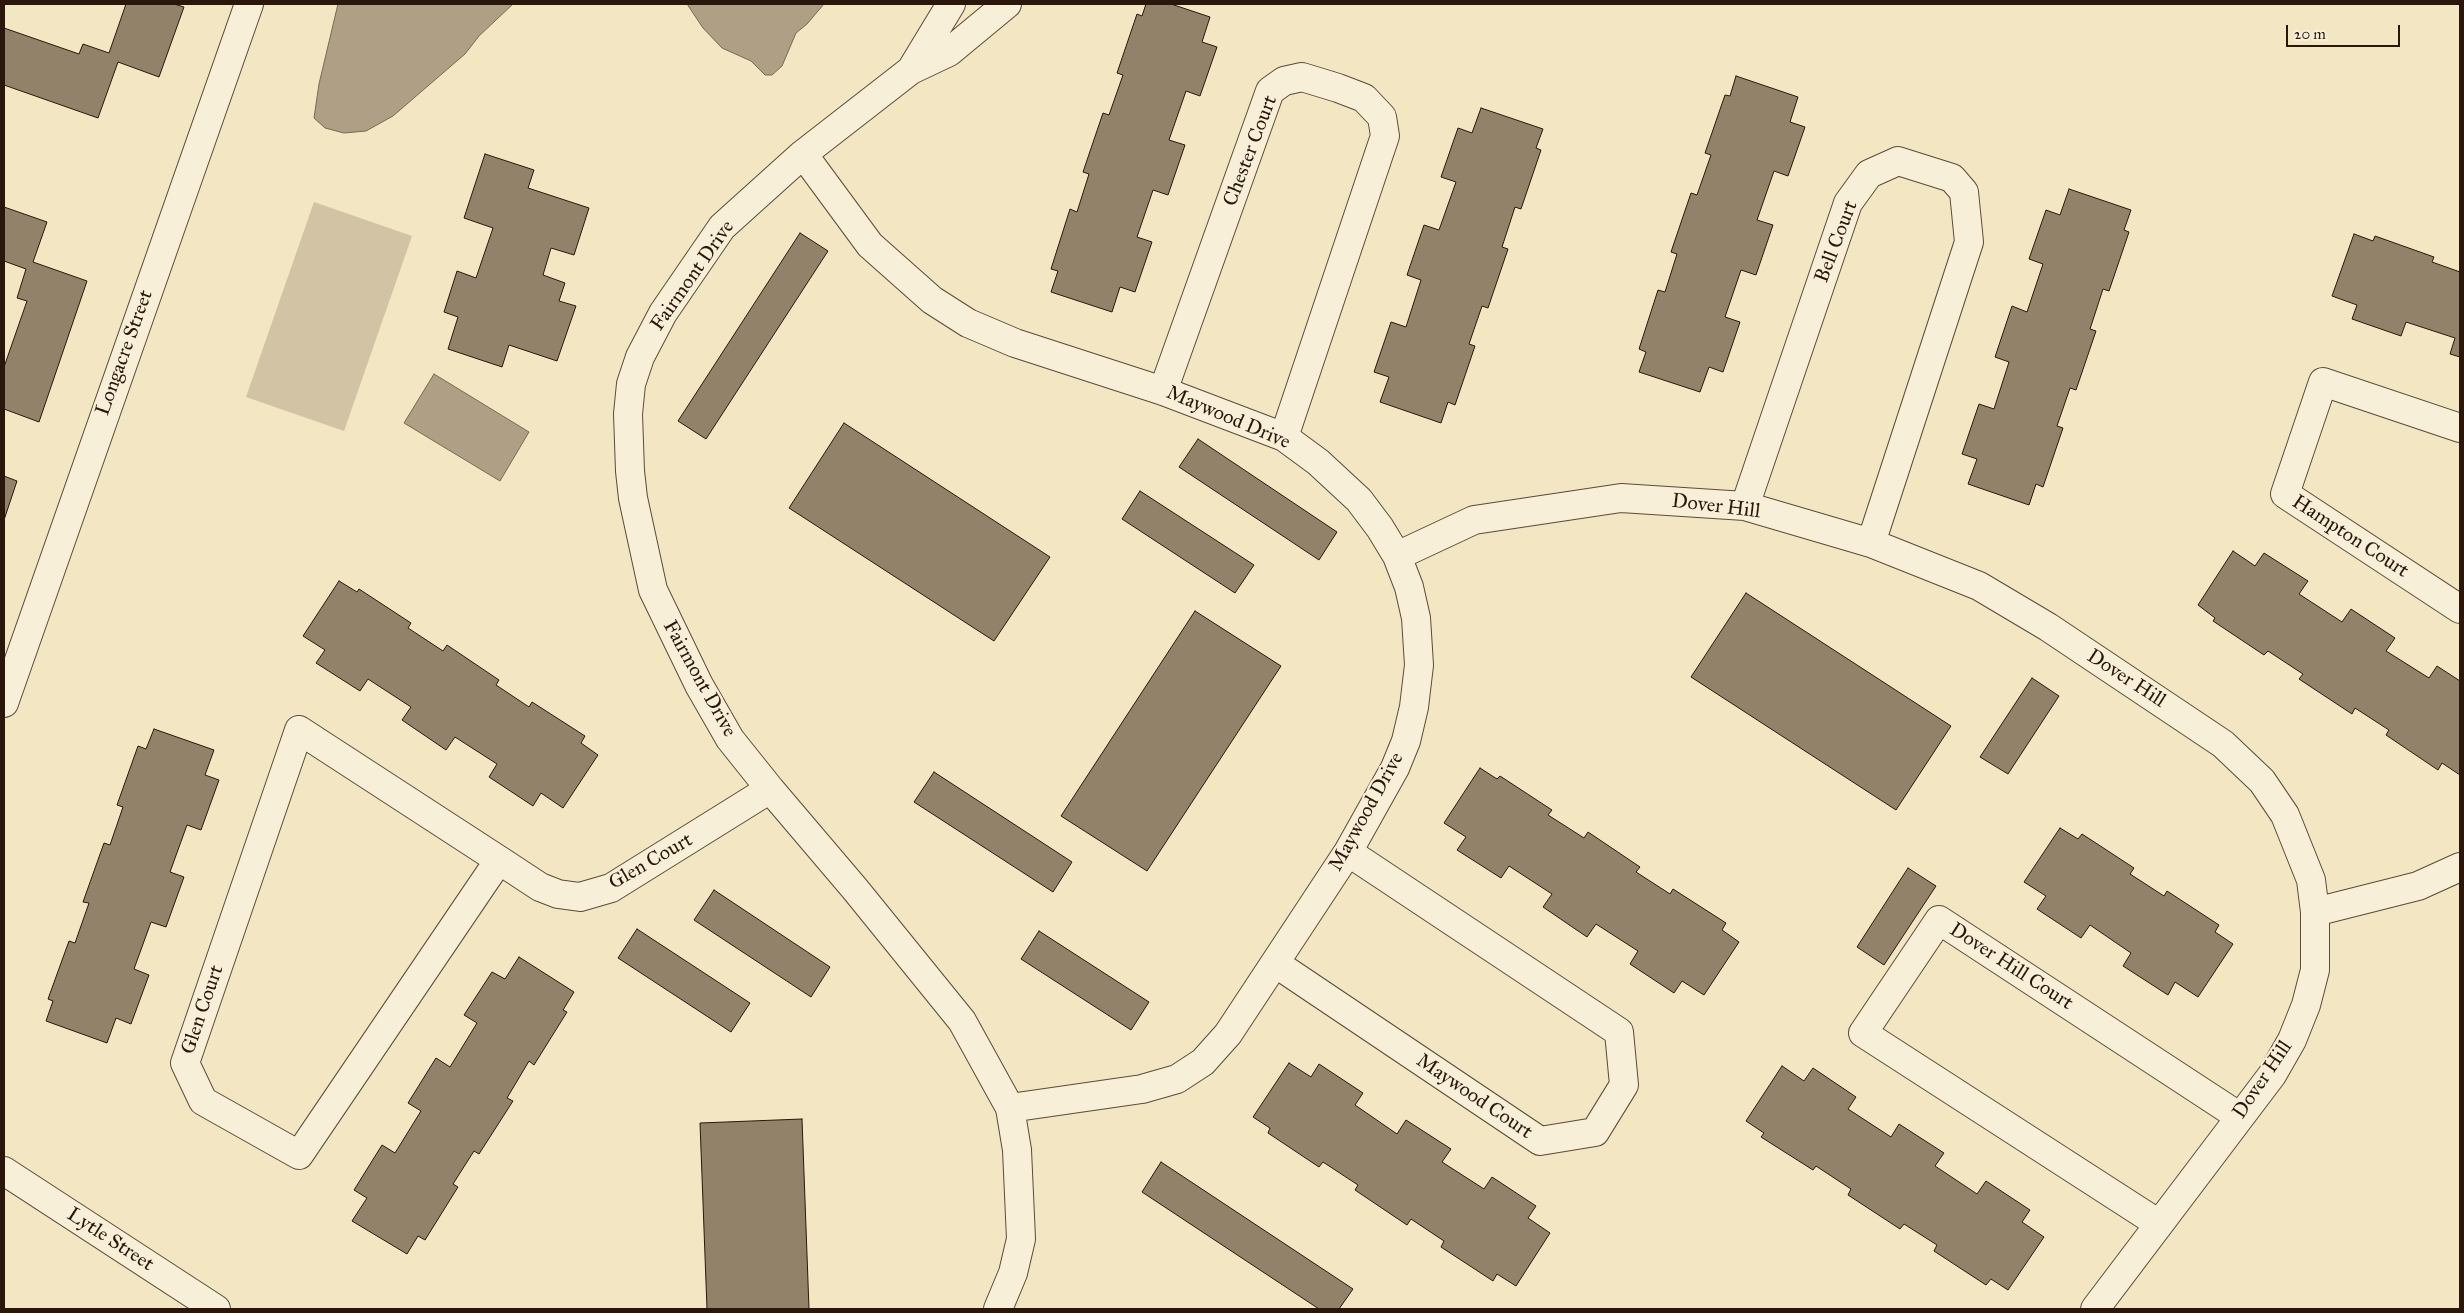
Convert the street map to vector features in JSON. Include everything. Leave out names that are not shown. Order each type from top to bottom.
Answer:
[{"type":"street","name":"Longacre Street","points":[[4,703],[249,4]]},
{"type":"street","name":"Fairmont Drive","points":[[911,70],[936,16],[950,4]]},
{"type":"street","name":"Fairmont Drive","points":[[998,1309],[1013,1273],[1021,1239],[1017,1150],[1010,1108],[962,1021],[855,889],[770,789],[730,738],[698,685],[653,590],[633,498],[628,414],[631,384],[640,357],[674,298],[722,227],[803,154],[911,70],[949,52],[1008,4]]},
{"type":"street","name":"Chester Court","points":[[1163,391],[1270,91],[1284,81],[1302,76],[1338,88],[1364,98],[1376,110],[1382,117],[1385,136],[1284,437]]},
{"type":"street","name":"Maywood Drive","points":[[803,154],[870,245],[932,300],[968,324],[1015,343],[1163,391],[1284,437],[1318,462],[1359,500],[1380,528],[1397,556],[1416,618],[1419,665],[1414,707],[1406,741],[1395,768],[1348,852],[1228,1034],[1203,1062],[1176,1079],[1142,1089],[1010,1108]]},
{"type":"street","name":"Bell Court","points":[[1745,506],[1848,203],[1869,174],[1898,161],[1952,178],[1964,192],[1969,242],[1871,543]]},
{"type":"street","name":"Hampton Court","points":[[2460,428],[2323,382],[2285,494],[2460,609]]},
{"type":"street","name":"Dover Hill","points":[[1397,556],[1474,520],[1621,498],[1745,506],[1871,543],[1979,586],[2048,627],[2223,744],[2262,781],[2285,815],[2310,880],[2315,912],[2315,970],[2306,1005],[2292,1040],[2272,1075],[2095,1309]]},
{"type":"street","name":"Glen Court","points":[[499,860],[299,1155],[203,1101],[185,1063],[299,730],[499,860],[540,887],[558,894],[580,897],[611,888],[770,789]]},
{"type":"street","name":"Maywood Court","points":[[1275,963],[1540,1141],[1595,1132],[1624,1085],[1619,1032],[1348,852]]},
{"type":"street","points":[[2315,912],[2418,886],[2460,867]]},
{"type":"street","name":"Dover Hill Court","points":[[2159,1224],[1863,1033],[1939,920],[2240,1117]]},
{"type":"street","name":"Lytle Street","points":[[4,1171],[216,1309]]},
{"type":"shaded area","points":[[338,4],[513,4],[479,36],[465,54],[393,116],[366,131],[344,133],[325,128],[314,118],[319,84]]},
{"type":"shaded area","points":[[687,4],[824,4],[807,24],[796,33],[782,66],[772,75],[765,75],[751,61],[722,48],[703,28]]},
{"type":"shaded area","points":[[314,202],[412,236],[344,431],[246,397]]},
{"type":"shaded area","points":[[434,374],[529,432],[500,481],[404,423]]},
{"type":"building","points":[[126,4],[174,4],[184,7],[159,77],[118,62],[98,118],[4,85],[4,28],[79,54],[83,44],[109,53]]},
{"type":"building","points":[[1146,4],[1171,4],[1210,17],[1202,42],[1217,47],[1200,96],[1186,91],[1169,140],[1185,145],[1168,195],[1153,190],[1137,237],[1152,242],[1135,292],[1120,287],[1112,312],[1051,292],[1058,271],[1051,269],[1070,209],[1077,212],[1089,174],[1083,172],[1103,113],[1109,115],[1123,75],[1117,73],[1137,14],[1142,16]]},
{"type":"building","points":[[1736,76],[1798,97],[1790,122],[1805,127],[1788,176],[1774,171],[1757,220],[1773,225],[1756,275],[1741,270],[1725,317],[1740,322],[1723,372],[1709,367],[1700,392],[1639,372],[1646,352],[1639,349],[1658,290],[1665,292],[1677,254],[1671,252],[1691,193],[1697,195],[1711,155],[1705,153],[1725,95],[1730,96]]},
{"type":"building","points":[[1481,108],[1543,129],[1536,148],[1541,150],[1521,209],[1515,207],[1502,247],[1508,249],[1488,308],[1482,306],[1469,344],[1475,346],[1455,405],[1448,402],[1441,423],[1380,402],[1389,377],[1374,372],[1391,322],[1406,327],[1421,280],[1407,275],[1424,225],[1439,230],[1456,182],[1441,177],[1458,128],[1472,133]]},
{"type":"building","points":[[485,154],[534,170],[528,188],[589,208],[574,255],[551,248],[543,275],[565,283],[559,301],[576,306],[557,361],[509,345],[502,367],[448,349],[458,317],[444,312],[457,271],[476,278],[493,228],[464,218]]},
{"type":"building","points":[[2069,189],[2131,210],[2124,230],[2129,232],[2109,291],[2103,289],[2090,329],[2096,331],[2076,390],[2070,388],[2057,426],[2063,428],[2043,487],[2036,484],[2029,505],[1968,484],[1977,459],[1962,454],[1979,404],[1994,409],[2009,362],[1995,357],[2012,306],[2027,312],[2043,264],[2029,259],[2046,210],[2060,215]]},
{"type":"building","points":[[4,207],[47,222],[33,262],[87,281],[39,422],[4,409],[4,367],[27,301],[17,298],[26,269],[4,261]]},
{"type":"building","points":[[800,233],[828,251],[706,439],[678,421]]},
{"type":"building","points":[[2354,234],[2373,241],[2375,236],[2434,257],[2432,262],[2460,272],[2460,357],[2450,354],[2455,338],[2406,322],[2401,336],[2352,319],[2357,305],[2332,296]]},
{"type":"building","points":[[844,423],[1050,557],[994,641],[789,508]]},
{"type":"building","points":[[1198,439],[1337,532],[1319,560],[1179,467]]},
{"type":"building","points":[[4,476],[17,481],[4,520]]},
{"type":"building","points":[[1140,491],[1254,565],[1235,593],[1122,519]]},
{"type":"building","points":[[2233,551],[2255,566],[2264,553],[2308,581],[2299,594],[2342,622],[2351,609],[2395,638],[2386,651],[2429,678],[2437,666],[2460,681],[2460,775],[2442,763],[2438,770],[2386,735],[2389,730],[2355,708],[2352,714],[2299,679],[2303,674],[2268,651],[2264,655],[2213,621],[2215,618],[2198,605]]},
{"type":"building","points":[[339,581],[357,592],[359,589],[411,623],[408,628],[443,651],[447,645],[499,680],[496,685],[529,707],[532,702],[585,736],[581,743],[598,755],[563,808],[541,793],[533,806],[489,777],[497,764],[455,737],[446,750],[402,720],[411,707],[368,679],[360,691],[316,663],[325,650],[303,636]]},
{"type":"building","points":[[1746,593],[1951,726],[1896,810],[1691,677]]},
{"type":"building","points":[[1195,611],[1281,666],[1147,871],[1061,816]]},
{"type":"building","points":[[2032,678],[2059,696],[2008,774],[1980,757]]},
{"type":"building","points":[[154,729],[214,750],[205,775],[219,780],[201,830],[187,825],[170,872],[184,877],[166,927],[151,922],[134,969],[149,975],[131,1024],[116,1018],[107,1043],[46,1021],[53,1001],[48,999],[69,941],[75,943],[89,903],[83,902],[104,843],[110,845],[123,807],[117,805],[138,746],[146,749]]},
{"type":"building","points":[[1480,768],[1497,779],[1500,776],[1552,810],[1548,815],[1584,838],[1588,832],[1640,867],[1636,872],[1670,894],[1673,889],[1726,923],[1722,930],[1739,942],[1704,995],[1682,981],[1674,993],[1630,964],[1638,951],[1596,924],[1587,937],[1543,907],[1552,894],[1509,866],[1501,878],[1457,850],[1466,837],[1444,823]]},
{"type":"building","points":[[934,772],[1072,862],[1053,892],[914,802]]},
{"type":"building","points":[[2060,828],[2078,839],[2082,834],[2134,868],[2130,874],[2164,896],[2167,891],[2219,925],[2215,932],[2233,944],[2198,997],[2175,982],[2168,995],[2123,966],[2131,953],[2090,925],[2081,938],[2037,909],[2046,896],[2024,882]]},
{"type":"building","points":[[1908,868],[1936,886],[1884,965],[1857,947]]},
{"type":"building","points":[[714,890],[830,967],[811,997],[694,920]]},
{"type":"building","points":[[637,929],[750,1003],[731,1032],[618,958]]},
{"type":"building","points":[[1039,931],[1149,1002],[1131,1030],[1021,959]]},
{"type":"building","points":[[519,957],[574,992],[563,1010],[567,1012],[534,1065],[529,1061],[507,1098],[513,1101],[479,1154],[474,1151],[453,1184],[458,1187],[425,1240],[418,1236],[407,1254],[352,1221],[367,1198],[354,1190],[382,1145],[395,1153],[421,1111],[408,1103],[436,1058],[450,1067],[477,1023],[464,1015],[492,972],[505,979]]},
{"type":"building","points":[[1289,1063],[1311,1077],[1319,1064],[1363,1093],[1355,1105],[1397,1134],[1406,1120],[1451,1149],[1442,1162],[1484,1189],[1492,1177],[1536,1206],[1528,1218],[1550,1233],[1516,1286],[1497,1274],[1493,1281],[1441,1247],[1444,1241],[1411,1219],[1407,1225],[1355,1190],[1358,1185],[1323,1162],[1319,1167],[1268,1133],[1270,1128],[1253,1117]]},
{"type":"building","points":[[1782,1066],[1804,1081],[1813,1068],[1856,1097],[1848,1109],[1891,1137],[1899,1124],[1944,1153],[1935,1166],[1977,1194],[1986,1181],[2030,1210],[2022,1222],[2044,1237],[2008,1290],[1991,1279],[1986,1285],[1934,1251],[1937,1245],[1904,1224],[1900,1229],[1848,1195],[1851,1189],[1816,1166],[1813,1170],[1761,1137],[1764,1133],[1746,1121]]},
{"type":"building","points":[[802,1119],[809,1309],[707,1309],[700,1123]]},
{"type":"building","points":[[1161,1162],[1353,1289],[1339,1309],[1319,1309],[1142,1192]]}]
